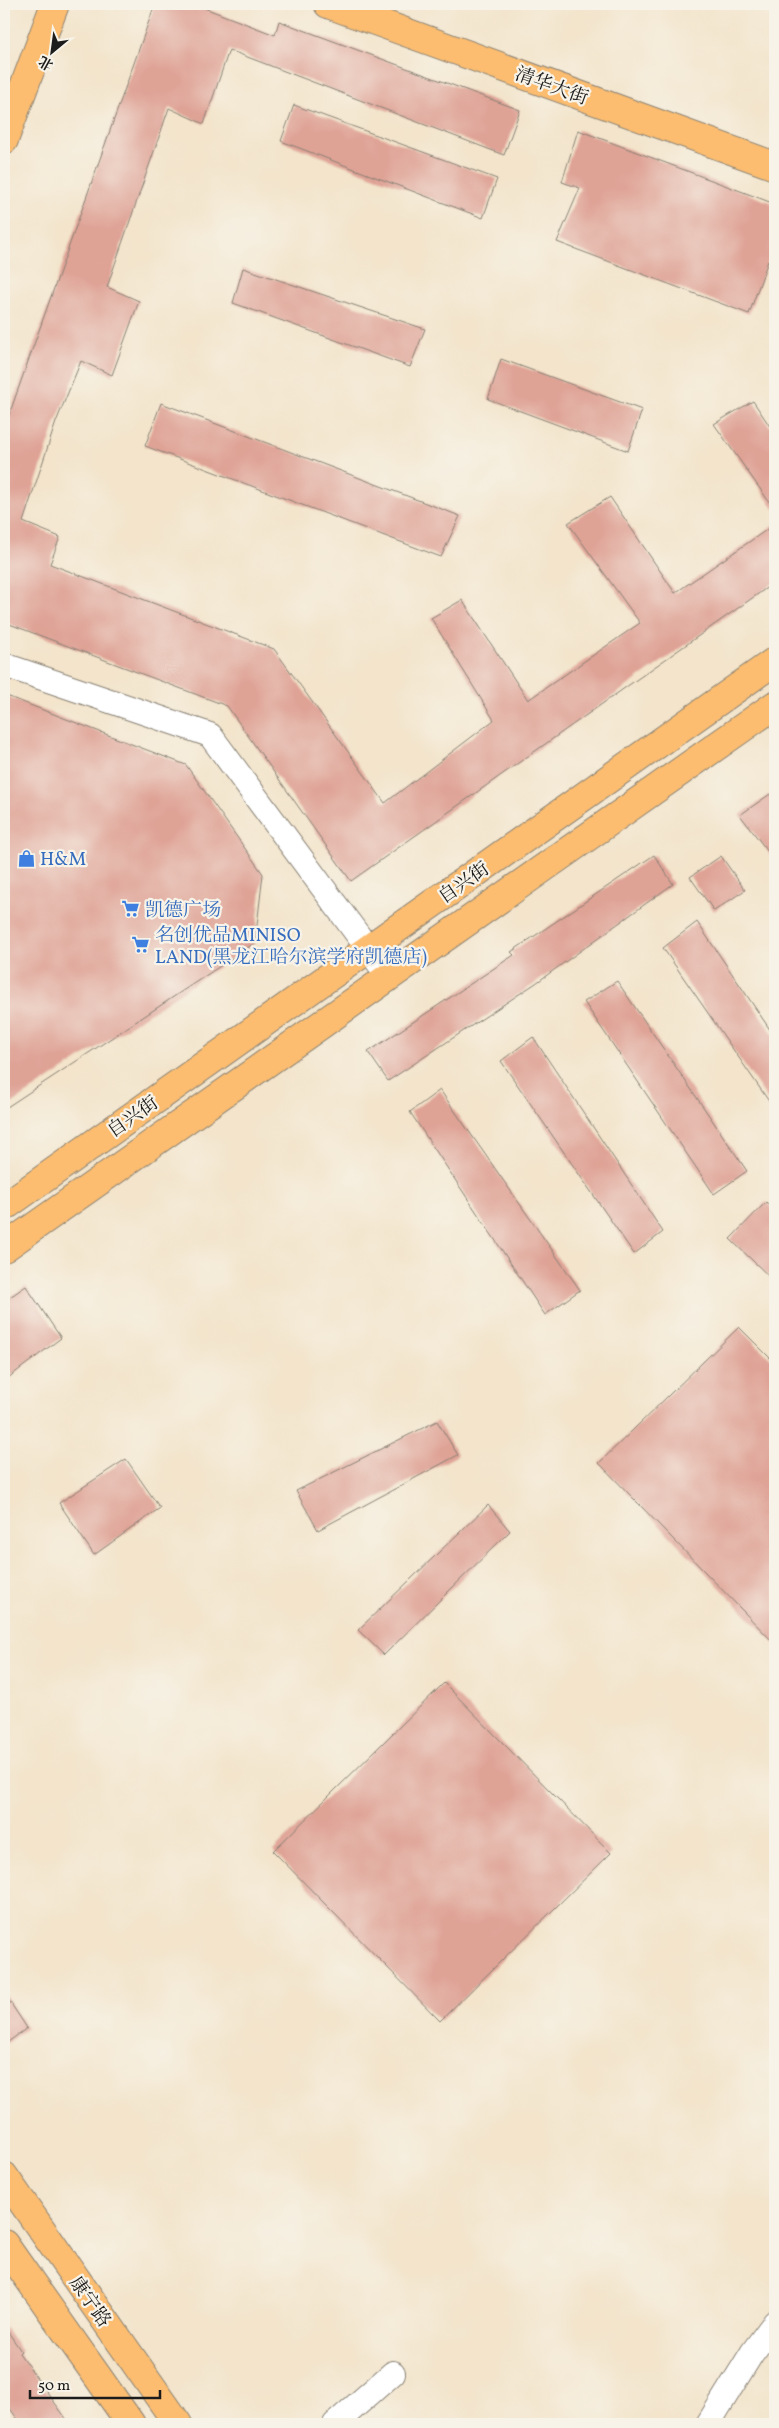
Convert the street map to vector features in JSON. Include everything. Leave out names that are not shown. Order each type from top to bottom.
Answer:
[{"type":"main road","points":[[4,140],[55,4]]},
{"type":"main road","name":"清华大街","points":[[328,4],[775,166]]},
{"type":"main road","name":"清华大街","points":[[382,4],[775,147]]},
{"type":"main road","name":"自兴街","points":[[4,1207],[775,661]]},
{"type":"main road","name":"自兴街","points":[[4,1248],[775,706]]},
{"type":"main road","name":"康宁路","points":[[4,2176],[174,2420]]},
{"type":"main road","name":"康宁路","points":[[4,2244],[131,2424]]},
{"type":"lane","points":[[4,665],[210,735],[389,977]]},
{"type":"lane","points":[[708,2424],[752,2353],[775,2322]]},
{"type":"lane","points":[[335,2424],[393,2373]]},
{"type":"building","points":[[155,4],[194,4],[275,35],[279,21],[520,110],[504,155],[229,50],[204,124],[169,108],[107,287],[139,301],[112,375],[81,361],[56,422],[23,522],[60,537],[50,564],[274,649],[385,803],[494,720],[431,618],[462,600],[528,700],[640,623],[568,523],[610,497],[675,593],[775,524],[775,582],[351,881],[227,706],[4,622],[4,429]]},
{"type":"building","points":[[294,105],[497,179],[483,218],[281,141]]},
{"type":"building","points":[[578,130],[775,204],[775,264],[768,261],[749,314],[557,242],[580,188],[562,182]]},
{"type":"building","points":[[243,268],[425,329],[410,367],[233,303]]},
{"type":"building","points":[[501,359],[642,410],[628,451],[488,399]]},
{"type":"building","points":[[753,401],[775,434],[775,510],[714,424]]},
{"type":"building","points":[[161,403],[460,516],[441,557],[145,446]]},
{"type":"building","name":"凯德广场","points":[[4,695],[186,765],[263,874],[255,943],[4,1109]]},
{"type":"building","points":[[770,794],[775,801],[775,861],[740,815]]},
{"type":"building","points":[[654,855],[673,884],[536,983],[388,1081],[368,1052],[514,955],[511,952]]},
{"type":"building","points":[[721,856],[745,890],[714,911],[690,877]]},
{"type":"building","points":[[697,922],[775,1037],[775,1110],[663,948]]},
{"type":"building","points":[[617,981],[747,1171],[714,1194],[584,1002]]},
{"type":"building","points":[[533,1037],[663,1232],[634,1254],[501,1061]]},
{"type":"building","points":[[440,1090],[580,1290],[545,1315],[410,1112]]},
{"type":"building","points":[[766,1202],[775,1212],[775,1282],[730,1239]]},
{"type":"building","points":[[26,1286],[61,1338],[4,1381],[4,1301]]},
{"type":"building","points":[[739,1327],[775,1363],[775,1644],[599,1463]]},
{"type":"building","points":[[437,1421],[458,1455],[318,1530],[296,1491]]},
{"type":"building","points":[[126,1459],[160,1508],[94,1555],[59,1503]]},
{"type":"building","points":[[488,1505],[510,1531],[384,1655],[358,1630]]},
{"type":"building","points":[[444,1683],[611,1853],[440,2021],[273,1851]]},
{"type":"building","points":[[4,1993],[27,2028],[4,2045]]},
{"type":"building","points":[[4,2326],[21,2351],[19,2353],[70,2424],[21,2424],[4,2400]]},
{"type":"place","name":"H&M","points":[[26,858]]},
{"type":"place","name":"凯德广场","points":[[131,909]]},
{"type":"place","name":"名创优品MINISO LAND(黑龙江哈尔滨学府凯德店)","points":[[141,945]]}]
